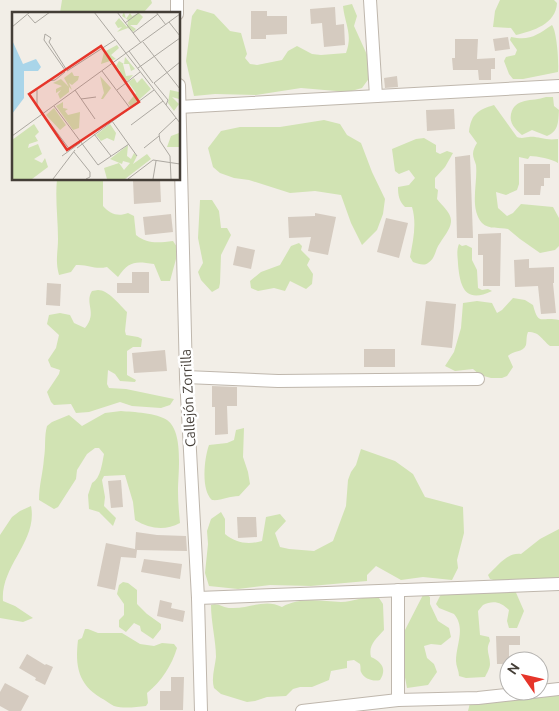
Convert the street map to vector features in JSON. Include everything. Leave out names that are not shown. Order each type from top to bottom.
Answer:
[{"type":"street","points":[[370,0],[376,96]]},
{"type":"street","points":[[180,107],[559,86]]},
{"type":"street","name":"Callejón Zorrilla","points":[[180,146],[186,377],[198,598],[201,711]]},
{"type":"street","points":[[186,377],[278,381],[478,379]]},
{"type":"street","points":[[198,598],[559,584]]},
{"type":"street","points":[[398,590],[398,700]]},
{"type":"street","points":[[302,711],[398,700],[478,698],[559,689]]},
{"type":"green space","points":[[62,0],[151,0],[152,3],[144,12],[60,12]]},
{"type":"green space","points":[[500,0],[554,0],[557,3],[553,16],[548,21],[536,29],[516,35],[511,28],[493,27],[495,11]]},
{"type":"green space","points":[[352,4],[357,16],[354,26],[368,57],[370,77],[362,88],[348,92],[301,88],[256,95],[215,94],[194,96],[186,61],[192,16],[197,9],[214,14],[230,31],[241,33],[247,54],[245,58],[250,64],[257,65],[282,60],[288,51],[297,46],[312,54],[346,53],[349,35],[343,6]]},
{"type":"green space","points":[[552,25],[558,55],[558,72],[523,79],[513,79],[504,61],[506,57],[515,55],[517,50],[510,40],[511,37],[528,38]]},
{"type":"green space","points":[[553,97],[554,106],[559,110],[556,129],[547,136],[532,130],[522,135],[512,123],[511,114],[513,109],[520,102]]},
{"type":"green space","points":[[494,105],[517,137],[558,139],[558,163],[530,156],[528,159],[519,157],[519,184],[517,190],[506,195],[496,192],[498,208],[507,216],[513,213],[521,204],[553,207],[559,218],[559,246],[555,250],[540,253],[508,229],[488,227],[478,217],[475,203],[476,165],[473,154],[477,143],[469,132],[476,114]]},
{"type":"green space","points":[[324,120],[340,124],[347,135],[361,143],[385,199],[383,214],[377,230],[362,245],[351,223],[341,195],[315,191],[290,193],[249,180],[234,178],[220,173],[213,167],[208,148],[221,131],[240,127],[280,127]]},
{"type":"green space","points":[[424,138],[436,145],[436,152],[440,154],[447,151],[453,153],[445,167],[435,178],[435,188],[438,190],[437,199],[450,216],[450,225],[438,245],[433,259],[423,265],[413,262],[410,257],[414,232],[412,207],[405,207],[403,205],[398,193],[398,187],[409,185],[415,178],[409,170],[399,174],[395,171],[392,149],[416,139]]},
{"type":"green space","points":[[57,180],[103,180],[103,206],[106,209],[114,214],[128,213],[134,216],[136,235],[144,240],[158,242],[173,241],[177,247],[170,281],[161,281],[154,264],[142,263],[129,265],[118,277],[107,267],[99,268],[81,265],[76,265],[71,272],[59,275]]},
{"type":"green space","points":[[200,200],[212,200],[219,211],[221,228],[227,228],[231,235],[221,255],[219,288],[212,292],[201,280],[198,272],[203,263],[198,238]]},
{"type":"green space","points":[[299,243],[302,246],[301,250],[310,259],[307,265],[313,274],[312,284],[306,289],[290,281],[285,291],[274,288],[258,291],[251,288],[250,281],[261,272],[280,265],[291,246]]},
{"type":"green space","points":[[459,244],[472,248],[472,260],[477,270],[478,288],[492,291],[476,296],[466,291],[460,280],[457,252]]},
{"type":"green space","points":[[98,290],[109,295],[127,312],[126,335],[142,339],[141,347],[133,347],[127,351],[127,375],[136,380],[135,382],[120,381],[115,374],[108,370],[107,384],[109,388],[126,389],[174,399],[170,405],[161,408],[132,406],[120,402],[89,412],[76,413],[71,404],[54,405],[51,402],[47,392],[60,370],[51,367],[48,360],[56,348],[59,335],[47,324],[49,315],[60,313],[70,315],[74,323],[85,328],[89,323],[91,313],[90,295],[92,291]]},
{"type":"green space","points":[[513,298],[525,300],[533,305],[537,316],[541,319],[559,320],[559,346],[550,346],[538,335],[528,332],[525,348],[508,356],[513,367],[507,376],[502,378],[480,375],[473,369],[455,371],[445,366],[454,352],[461,328],[463,303],[477,301],[492,303],[497,313]]},
{"type":"green space","points":[[121,411],[145,413],[163,418],[172,426],[176,434],[179,453],[178,495],[180,523],[174,526],[158,528],[135,520],[133,502],[125,475],[104,476],[102,480],[105,497],[104,506],[116,518],[113,526],[99,512],[89,509],[88,495],[92,483],[99,474],[104,454],[99,448],[95,448],[87,454],[77,470],[76,479],[58,507],[54,509],[39,500],[47,426],[69,415],[82,426],[105,413]]},
{"type":"green space","points":[[244,428],[243,457],[250,484],[239,496],[212,500],[206,489],[204,474],[209,445],[227,443],[234,440],[236,430]]},
{"type":"green space","points":[[361,449],[395,461],[413,474],[425,497],[463,507],[464,533],[457,560],[458,568],[452,580],[423,577],[401,580],[376,566],[367,575],[367,581],[311,586],[270,585],[238,589],[209,586],[205,573],[208,544],[207,531],[211,519],[221,512],[225,519],[225,534],[238,541],[252,543],[262,541],[266,517],[280,514],[286,521],[275,533],[280,547],[314,551],[333,541],[346,506],[348,480],[356,465]]},
{"type":"green space","points":[[31,506],[32,519],[29,531],[7,576],[3,601],[15,606],[33,618],[23,622],[0,618],[0,535],[12,517]]},
{"type":"green space","points":[[559,529],[559,579],[497,581],[490,579],[488,575],[511,555],[521,554],[540,539]]},
{"type":"green space","points":[[123,582],[128,583],[137,590],[137,604],[161,624],[161,629],[153,639],[141,631],[140,626],[134,623],[126,632],[119,627],[119,620],[124,615],[124,604],[117,594],[119,585]]},
{"type":"green space","points":[[514,588],[524,611],[517,628],[509,628],[507,621],[509,610],[503,605],[494,602],[483,605],[478,611],[480,635],[489,637],[489,669],[485,677],[466,678],[459,676],[456,661],[460,637],[458,619],[454,614],[439,608],[436,604],[440,596],[442,593]]},
{"type":"green space","points":[[424,593],[430,597],[430,604],[438,621],[449,628],[451,637],[441,645],[431,644],[424,646],[427,658],[434,664],[437,672],[428,685],[407,688],[403,667],[405,630]]},
{"type":"green space","points":[[377,595],[383,604],[384,630],[373,642],[370,653],[371,657],[382,666],[383,672],[380,680],[372,680],[364,676],[360,664],[354,660],[347,661],[347,668],[331,671],[329,680],[312,687],[293,689],[286,696],[267,697],[247,702],[221,694],[214,688],[213,676],[216,651],[211,605],[216,604],[228,608],[238,608],[276,604],[282,607],[303,601],[346,602]]},
{"type":"green space","points":[[85,629],[98,633],[122,633],[140,644],[154,646],[162,643],[174,644],[177,648],[172,661],[165,673],[147,693],[148,703],[146,706],[126,708],[114,706],[87,687],[80,674],[77,658],[78,640],[82,638]]},
{"type":"green space","points":[[559,695],[559,711],[468,711],[471,699],[549,701],[549,696]]},
{"type":"building","points":[[335,7],[336,25],[344,24],[345,45],[324,47],[322,23],[311,24],[310,9]]},
{"type":"building","points":[[251,11],[267,11],[267,16],[287,16],[287,34],[266,35],[266,39],[251,39]]},
{"type":"building","points":[[508,37],[510,49],[495,51],[493,39]]},
{"type":"building","points":[[455,39],[478,39],[477,59],[495,58],[495,69],[491,69],[491,80],[479,80],[478,70],[453,70],[452,58],[455,58]]},
{"type":"building","points":[[397,76],[398,87],[385,88],[384,78]]},
{"type":"building","points":[[454,109],[455,129],[427,131],[426,110]]},
{"type":"building","points":[[470,155],[473,238],[457,238],[455,157]]},
{"type":"building","points":[[524,164],[550,164],[550,178],[544,178],[544,186],[541,186],[540,195],[524,195]]},
{"type":"building","points":[[133,180],[160,180],[161,202],[134,204]]},
{"type":"building","points":[[315,213],[336,217],[328,255],[308,251],[311,237],[289,238],[288,217],[315,216]]},
{"type":"building","points":[[171,214],[173,232],[145,235],[143,217]]},
{"type":"building","points":[[386,218],[408,223],[399,258],[377,252]]},
{"type":"building","points":[[501,233],[500,286],[483,286],[483,255],[478,255],[478,234]]},
{"type":"building","points":[[237,246],[255,250],[251,269],[233,265]]},
{"type":"building","points":[[529,259],[529,268],[554,267],[553,283],[556,313],[541,314],[538,286],[515,287],[514,260]]},
{"type":"building","points":[[132,272],[149,272],[149,293],[117,293],[117,283],[132,283]]},
{"type":"building","points":[[47,283],[61,284],[60,306],[46,305]]},
{"type":"building","points":[[426,301],[456,304],[452,348],[421,345]]},
{"type":"building","points":[[364,349],[395,349],[395,367],[364,367]]},
{"type":"building","points":[[165,350],[167,371],[134,373],[132,353]]},
{"type":"building","points":[[212,386],[237,387],[237,406],[227,406],[228,434],[215,435],[215,407],[212,407]]},
{"type":"building","points":[[121,480],[123,507],[111,508],[108,481]]},
{"type":"building","points":[[237,517],[256,517],[257,537],[238,538]]},
{"type":"building","points":[[136,532],[186,536],[187,551],[137,550],[136,558],[121,557],[115,590],[97,586],[106,543],[135,549]]},
{"type":"building","points":[[144,559],[182,564],[180,579],[141,572]]},
{"type":"building","points":[[160,600],[172,603],[171,608],[185,611],[183,622],[157,616]]},
{"type":"building","points":[[496,636],[520,636],[520,645],[509,645],[509,651],[499,651],[499,664],[497,664]]},
{"type":"building","points":[[27,654],[45,665],[53,667],[45,685],[19,668]]},
{"type":"building","points":[[171,677],[184,677],[183,710],[160,710],[160,691],[171,691]]},
{"type":"building","points":[[5,683],[29,696],[21,711],[9,711],[0,706],[0,692]]}]
